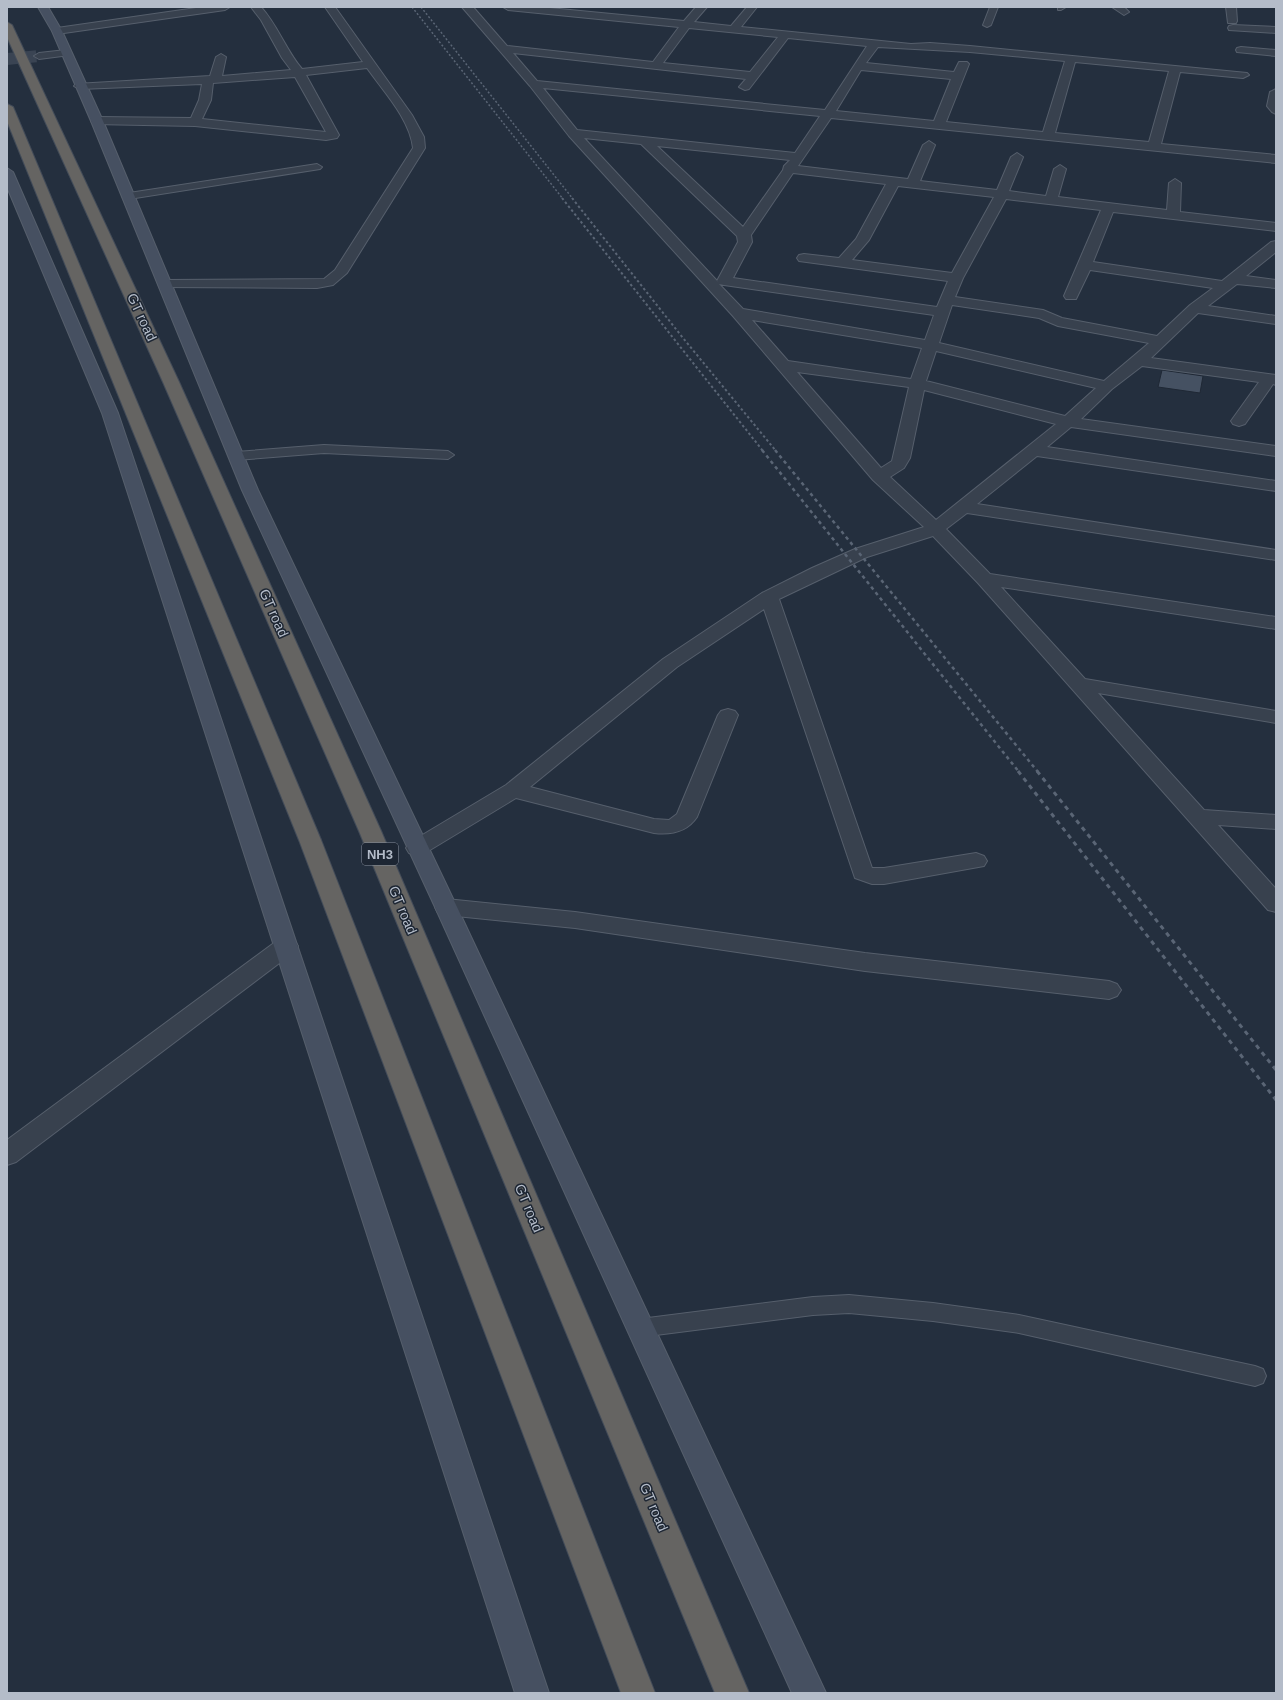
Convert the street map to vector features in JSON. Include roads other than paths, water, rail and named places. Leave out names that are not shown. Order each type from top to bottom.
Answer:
[{"type":"highway","name":"GT road","points":[[7,25],[172,382],[370,831],[732,1693]]},
{"type":"highway","points":[[7,107],[310,840],[638,1693]]},
{"type":"main road","points":[[43,7],[57,31],[80,86],[97,121],[250,490],[446,908],[809,1693]]},
{"type":"main road","points":[[7,172],[110,413],[532,1693]]},
{"type":"street","points":[[57,31],[225,7]]},
{"type":"street","points":[[97,121],[195,122],[334,134],[299,73],[287,58],[266,19],[256,7]]},
{"type":"street","points":[[165,284],[317,284],[334,279],[419,148],[418,138],[406,115],[330,7]]},
{"type":"street","points":[[467,7],[534,84],[573,133],[738,313],[879,476],[936,529],[984,579],[1276,904]]},
{"type":"street","points":[[629,29],[511,17],[510,15],[512,7],[593,11],[686,25],[911,48],[930,46],[970,49],[1244,75]]},
{"type":"street","points":[[656,65],[686,25],[702,7]]},
{"type":"street","points":[[734,30],[752,7]]},
{"type":"street","points":[[1231,7],[1233,25],[1276,30]]},
{"type":"street","points":[[733,105],[753,76],[786,35]]},
{"type":"street","points":[[744,235],[788,169],[828,114],[858,66],[875,44]]},
{"type":"street","points":[[502,48],[753,76]]},
{"type":"street","points":[[939,124],[957,76],[970,49]]},
{"type":"street","points":[[1241,50],[1276,53]]},
{"type":"street","points":[[39,56],[66,53]]},
{"type":"street","points":[[195,122],[221,57]]},
{"type":"street","points":[[1048,135],[1071,59]]},
{"type":"street","points":[[80,86],[212,80],[299,73],[370,64]]},
{"type":"street","points":[[858,66],[957,76]]},
{"type":"street","points":[[1154,146],[1176,68]]},
{"type":"street","points":[[534,84],[1276,159]]},
{"type":"street","points":[[1276,92],[1273,106],[1276,110]]},
{"type":"street","points":[[573,133],[796,158]]},
{"type":"street","points":[[644,140],[744,235],[745,242],[724,281],[945,306],[1031,312],[1043,314],[1058,322],[1160,341]]},
{"type":"street","points":[[913,183],[929,145]]},
{"type":"street","points":[[879,476],[898,464],[902,458],[917,384],[930,345],[956,278],[1002,194],[1017,157]]},
{"type":"street","points":[[788,169],[1276,226]]},
{"type":"street","points":[[1051,200],[1060,169]]},
{"type":"street","points":[[842,264],[862,240],[894,181]]},
{"type":"street","points":[[1173,213],[1175,183]]},
{"type":"street","points":[[1071,296],[1085,266],[1109,206]]},
{"type":"street","points":[[417,848],[513,790],[670,663],[769,597],[818,572],[861,553],[936,529],[962,506],[1068,422],[1107,386],[1139,361],[1195,308],[1274,248]]},
{"type":"street","points":[[804,258],[956,278]]},
{"type":"street","points":[[1085,266],[1229,283],[1276,284]]},
{"type":"street","points":[[1195,308],[1276,320]]},
{"type":"street","points":[[738,313],[930,345],[1107,386]]},
{"type":"street","points":[[1139,361],[1273,379]]},
{"type":"street","points":[[783,365],[917,384],[1068,422],[1276,451]]},
{"type":"street","points":[[1239,421],[1273,379]]},
{"type":"street","points":[[1032,450],[1276,486]]},
{"type":"street","points":[[962,506],[1276,555]]},
{"type":"street","points":[[984,579],[1276,623]]},
{"type":"street","points":[[769,597],[862,873],[872,876],[884,876],[976,861]]},
{"type":"street","points":[[1077,684],[1158,696],[1276,717]]},
{"type":"street","points":[[513,790],[654,826],[668,828],[679,825],[686,817],[728,715]]},
{"type":"street","points":[[1198,817],[1276,822]]},
{"type":"street","points":[[446,908],[575,920],[865,962],[1109,990]]},
{"type":"street","points":[[7,1154],[286,946]]},
{"type":"lane","points":[[988,25],[994,7]]},
{"type":"lane","points":[[129,196],[317,167]]},
{"type":"lane","points":[[236,456],[294,450],[324,449],[448,455]]},
{"type":"lane","points":[[640,1328],[813,1306],[849,1304],[933,1312],[1019,1324],[1255,1376]]},
{"type":"tunnel","points":[[7,59],[39,56]]},
{"type":"railway","points":[[412,7],[563,199]]},
{"type":"railway","points":[[421,7],[573,199]]},
{"type":"railway","points":[[562,198],[763,451]]},
{"type":"railway","points":[[572,198],[683,338],[776,451]]},
{"type":"railway","points":[[762,450],[1019,772]]},
{"type":"railway","points":[[775,450],[1038,772]]},
{"type":"railway","points":[[1018,771],[1276,1100]]},
{"type":"railway","points":[[1037,771],[1276,1070]]}]
